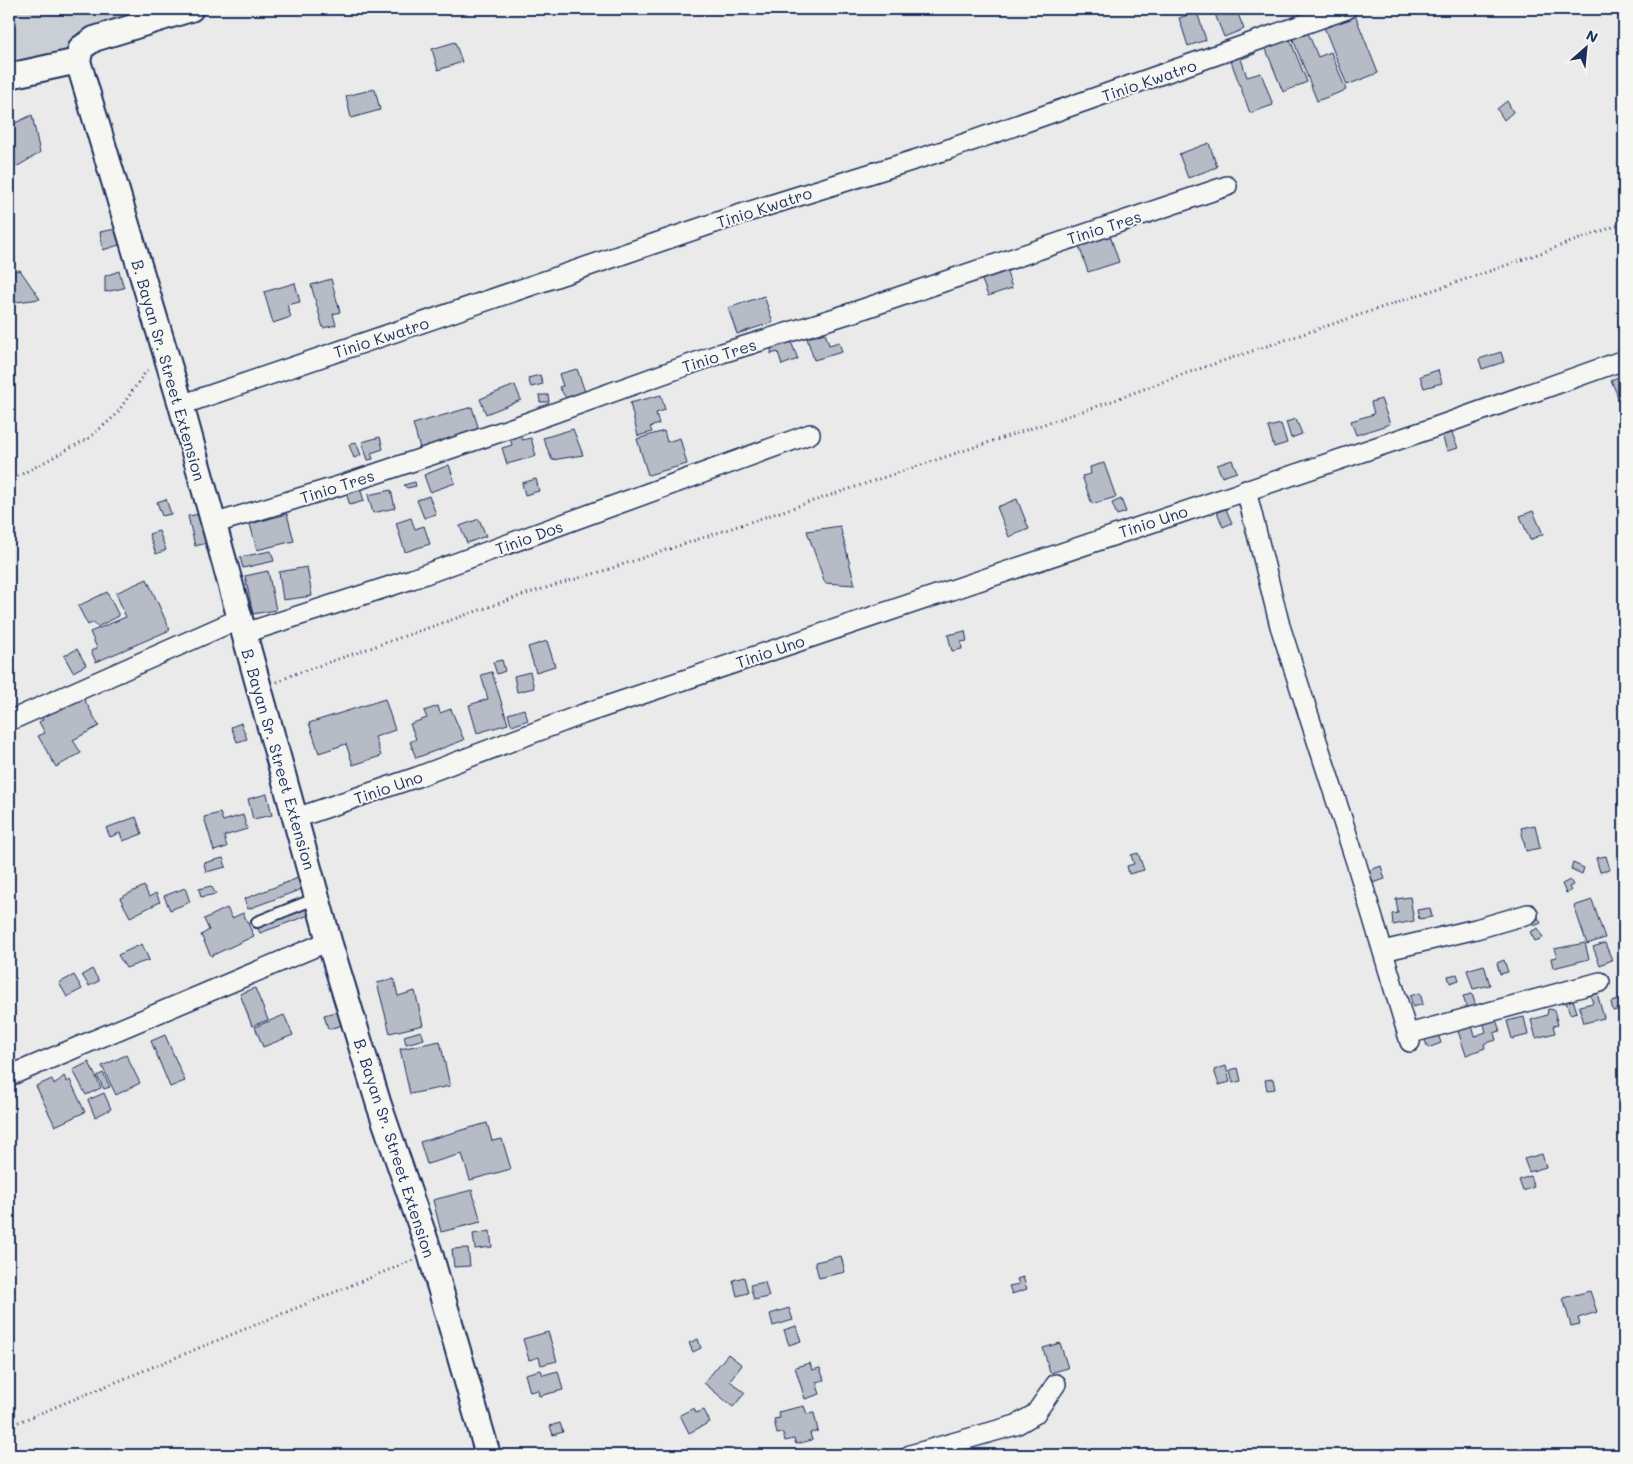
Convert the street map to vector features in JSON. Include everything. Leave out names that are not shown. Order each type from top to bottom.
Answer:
[{"type":"street","points":[[9,76],[78,62],[81,48],[94,39],[191,9]]},
{"type":"street","name":"Tinio Kwatro","points":[[181,405],[738,215],[946,150],[1347,9]]},
{"type":"street","name":"B. Bayan Sr. Street Extension","points":[[78,62],[181,405],[329,940],[379,1105],[430,1253],[488,1455]]},
{"type":"street","name":"Tinio Tres","points":[[213,524],[363,478],[509,429],[722,353],[851,313],[1227,186]]},
{"type":"street","name":"Tinio Uno","points":[[296,818],[417,777],[583,714],[1624,360]]},
{"type":"street","name":"Tinio Dos","points":[[9,721],[243,626],[412,579],[810,434]]},
{"type":"street","points":[[1246,490],[1280,626],[1409,1038],[1600,982]]},
{"type":"street","points":[[1383,951],[1476,930],[1528,914]]},
{"type":"street","points":[[9,1076],[329,940]]},
{"type":"street","points":[[910,1455],[1016,1425],[1035,1414],[1056,1384]]},
{"type":"lane","points":[[257,922],[318,897]]},
{"type":"path","points":[[259,692],[292,675],[402,637],[1104,404],[1181,375],[1493,270],[1624,223]]},
{"type":"path","points":[[9,481],[88,438],[115,416],[131,391],[164,350]]},
{"type":"path","points":[[9,1426],[430,1253]]},
{"type":"shaded area","points":[[9,9],[147,9],[79,32],[64,53],[9,67]]},
{"type":"building","points":[[1229,9],[1236,9],[1244,29],[1224,37],[1215,14]]},
{"type":"building","points":[[1353,10],[1378,73],[1347,85],[1322,22]]},
{"type":"building","points":[[1197,12],[1206,40],[1188,46],[1179,18]]},
{"type":"building","points":[[1306,28],[1318,57],[1331,52],[1346,90],[1317,101],[1291,34]]},
{"type":"building","points":[[1287,32],[1307,82],[1283,92],[1263,42]]},
{"type":"building","points":[[455,42],[462,62],[438,70],[432,49]]},
{"type":"building","points":[[1251,45],[1255,54],[1241,59],[1247,77],[1261,73],[1273,105],[1250,113],[1228,53]]},
{"type":"building","points":[[375,89],[380,110],[351,118],[346,96]]},
{"type":"building","points":[[1507,101],[1513,112],[1504,120],[1497,109]]},
{"type":"building","points":[[32,115],[40,153],[9,171],[9,126]]},
{"type":"building","points":[[1209,143],[1217,167],[1188,178],[1179,154]]},
{"type":"building","points":[[116,229],[122,244],[103,250],[100,232]]},
{"type":"building","points":[[1108,230],[1119,262],[1088,272],[1077,240]]},
{"type":"building","points":[[1004,263],[1012,288],[988,296],[979,272]]},
{"type":"building","points":[[20,270],[40,299],[9,303],[9,272]]},
{"type":"building","points":[[119,271],[124,288],[105,292],[105,276]]},
{"type":"building","points":[[331,279],[340,312],[333,314],[336,325],[323,328],[311,285]]},
{"type":"building","points":[[295,283],[300,302],[287,305],[291,317],[273,323],[264,292]]},
{"type":"building","points":[[764,296],[773,322],[737,334],[728,308]]},
{"type":"building","points":[[825,333],[829,345],[839,342],[842,352],[814,360],[807,338]]},
{"type":"building","points":[[772,339],[790,339],[798,359],[782,365],[778,352],[771,354]]},
{"type":"building","points":[[1501,352],[1504,362],[1482,369],[1479,359]]},
{"type":"building","points":[[577,369],[585,392],[566,398],[559,387],[563,386],[559,374]]},
{"type":"building","points":[[1438,370],[1442,383],[1424,388],[1420,376]]},
{"type":"building","points":[[540,375],[543,384],[531,387],[528,378]]},
{"type":"building","points":[[1621,376],[1624,381],[1624,402],[1621,404],[1611,380]]},
{"type":"building","points":[[515,385],[521,400],[486,414],[480,399]]},
{"type":"building","points":[[539,395],[548,395],[549,402],[540,402]]},
{"type":"building","points":[[661,395],[665,410],[656,413],[659,424],[650,427],[652,432],[638,436],[630,403]]},
{"type":"building","points":[[1381,399],[1390,424],[1356,435],[1351,421],[1374,414],[1371,402]]},
{"type":"building","points":[[472,407],[479,430],[420,448],[413,424]]},
{"type":"building","points":[[1296,419],[1302,434],[1291,438],[1286,422]]},
{"type":"building","points":[[1281,424],[1287,443],[1274,447],[1268,427]]},
{"type":"building","points":[[573,429],[583,455],[552,460],[543,438]]},
{"type":"building","points":[[664,431],[667,442],[680,438],[687,464],[648,475],[637,439]]},
{"type":"building","points":[[1452,433],[1458,448],[1447,451],[1442,435]]},
{"type":"building","points":[[521,435],[522,440],[531,438],[536,456],[507,464],[502,448],[512,445],[510,438]]},
{"type":"building","points":[[380,437],[383,449],[371,453],[373,459],[368,460],[362,442]]},
{"type":"building","points":[[356,442],[361,455],[354,458],[349,445]]},
{"type":"building","points":[[1232,460],[1237,472],[1222,477],[1217,465]]},
{"type":"building","points":[[1104,463],[1116,497],[1092,504],[1082,476],[1091,474],[1090,467]]},
{"type":"building","points":[[449,465],[455,483],[430,492],[424,475]]},
{"type":"building","points":[[536,479],[539,491],[525,495],[522,483]]},
{"type":"building","points":[[415,482],[416,486],[407,488],[404,485]]},
{"type":"building","points":[[360,488],[364,501],[350,505],[346,493]]},
{"type":"building","points":[[391,490],[395,508],[373,513],[368,495]]},
{"type":"building","points":[[429,496],[436,514],[424,518],[417,500]]},
{"type":"building","points":[[166,499],[171,514],[162,516],[157,502]]},
{"type":"building","points":[[1017,499],[1029,529],[1009,537],[997,507]]},
{"type":"building","points":[[1121,499],[1126,512],[1117,515],[1112,503]]},
{"type":"building","points":[[1226,509],[1232,523],[1223,527],[1217,512]]},
{"type":"building","points":[[1533,511],[1543,534],[1530,540],[1520,516]]},
{"type":"building","points":[[200,514],[207,543],[195,546],[188,516]]},
{"type":"building","points":[[287,514],[294,541],[257,550],[250,524]]},
{"type":"building","points":[[411,518],[415,529],[424,526],[430,544],[405,552],[396,523]]},
{"type":"building","points":[[479,519],[486,536],[467,543],[460,526]]},
{"type":"building","points":[[840,526],[855,585],[825,583],[807,531]]},
{"type":"building","points":[[159,531],[166,550],[156,554],[149,534]]},
{"type":"building","points":[[271,551],[274,561],[243,568],[240,557]]},
{"type":"building","points":[[307,567],[312,596],[283,600],[279,572]]},
{"type":"building","points":[[268,571],[276,610],[253,614],[245,576]]},
{"type":"building","points":[[147,579],[170,630],[96,662],[91,651],[97,648],[90,632],[126,617],[116,593]]},
{"type":"building","points":[[107,592],[119,616],[97,627],[94,622],[88,625],[78,606]]},
{"type":"building","points":[[965,631],[967,641],[961,642],[962,649],[952,651],[948,635]]},
{"type":"building","points":[[547,641],[555,666],[536,672],[528,647]]},
{"type":"building","points":[[77,649],[86,665],[73,672],[64,656]]},
{"type":"building","points":[[502,660],[505,671],[497,674],[493,662]]},
{"type":"building","points":[[492,672],[508,724],[477,733],[469,705],[488,699],[481,675]]},
{"type":"building","points":[[530,672],[534,688],[517,692],[514,676]]},
{"type":"building","points":[[79,690],[99,726],[73,740],[81,753],[56,767],[38,736],[45,733],[39,722],[43,720],[35,707]]},
{"type":"building","points":[[385,699],[395,730],[375,737],[381,756],[353,765],[346,744],[319,753],[309,723]]},
{"type":"building","points":[[438,706],[440,713],[451,709],[464,740],[416,758],[410,742],[416,739],[410,724],[427,718],[424,711]]},
{"type":"building","points":[[524,709],[528,720],[512,726],[508,714]]},
{"type":"building","points":[[241,723],[247,739],[237,742],[231,727]]},
{"type":"building","points":[[267,794],[272,815],[253,819],[248,799]]},
{"type":"building","points":[[220,813],[223,821],[243,815],[247,829],[224,836],[227,847],[214,851],[204,817]]},
{"type":"building","points":[[136,817],[142,834],[123,841],[120,833],[110,837],[106,828]]},
{"type":"building","points":[[1535,825],[1540,848],[1526,851],[1521,828]]},
{"type":"building","points":[[1138,853],[1144,870],[1129,874],[1127,866],[1134,864],[1131,855]]},
{"type":"building","points":[[1606,856],[1610,870],[1600,872],[1596,858]]},
{"type":"building","points":[[223,858],[226,867],[206,872],[204,863]]},
{"type":"building","points":[[1573,863],[1584,868],[1582,874],[1571,869]]},
{"type":"building","points":[[1381,866],[1385,879],[1369,884],[1365,872]]},
{"type":"building","points":[[298,878],[302,889],[248,909],[244,899]]},
{"type":"building","points":[[1570,880],[1573,885],[1569,887],[1571,891],[1566,893],[1562,884]]},
{"type":"building","points":[[144,886],[149,897],[156,893],[160,902],[130,917],[120,898]]},
{"type":"building","points":[[211,886],[216,894],[201,897],[199,889]]},
{"type":"building","points":[[185,888],[190,902],[170,910],[164,896]]},
{"type":"building","points":[[1410,897],[1414,921],[1393,925],[1392,914],[1398,913],[1396,899]]},
{"type":"building","points":[[1592,900],[1605,938],[1587,944],[1574,906]]},
{"type":"building","points":[[305,904],[309,915],[260,933],[255,923]]},
{"type":"building","points":[[227,908],[232,918],[243,913],[254,936],[211,956],[201,935],[209,930],[204,919]]},
{"type":"building","points":[[1430,908],[1432,917],[1419,919],[1417,910]]},
{"type":"building","points":[[1535,912],[1541,923],[1534,926],[1532,922]]},
{"type":"building","points":[[1538,928],[1543,938],[1535,941],[1530,932]]},
{"type":"building","points":[[1624,938],[1624,965],[1617,940]]},
{"type":"building","points":[[1585,943],[1589,959],[1553,968],[1551,958],[1557,957],[1554,949]]},
{"type":"building","points":[[1605,943],[1612,960],[1600,965],[1593,947]]},
{"type":"building","points":[[142,944],[149,960],[126,968],[118,955]]},
{"type":"building","points":[[1504,960],[1508,972],[1500,974],[1497,963]]},
{"type":"building","points":[[1484,965],[1490,985],[1473,989],[1467,970]]},
{"type":"building","points":[[92,969],[99,981],[89,986],[82,975]]},
{"type":"building","points":[[1457,974],[1459,980],[1450,983],[1448,976]]},
{"type":"building","points":[[74,975],[82,989],[67,997],[59,983]]},
{"type":"building","points":[[394,979],[398,996],[415,991],[423,1025],[390,1033],[377,983]]},
{"type":"building","points":[[255,988],[268,1020],[252,1026],[240,994]]},
{"type":"building","points":[[1420,993],[1423,1004],[1413,1007],[1410,996]]},
{"type":"building","points":[[1597,993],[1604,1018],[1584,1023],[1579,1006],[1593,1003],[1590,995]]},
{"type":"building","points":[[1472,994],[1476,1006],[1467,1009],[1463,996]]},
{"type":"building","points":[[1624,999],[1623,1017],[1621,1009],[1613,1011],[1611,1002]]},
{"type":"building","points":[[1573,1000],[1577,1012],[1570,1014],[1566,1002]]},
{"type":"building","points":[[1548,1009],[1554,1010],[1558,1025],[1553,1026],[1555,1033],[1536,1038],[1531,1020],[1547,1015]]},
{"type":"building","points":[[339,1011],[343,1025],[328,1029],[324,1015]]},
{"type":"building","points":[[284,1015],[293,1035],[263,1047],[255,1027]]},
{"type":"building","points":[[1495,1017],[1500,1031],[1494,1033],[1496,1040],[1484,1044],[1485,1048],[1466,1055],[1458,1031],[1472,1026],[1475,1036],[1486,1032],[1483,1021]]},
{"type":"building","points":[[1524,1017],[1528,1035],[1512,1039],[1507,1021]]},
{"type":"building","points":[[421,1031],[424,1039],[406,1044],[404,1036]]},
{"type":"building","points":[[1438,1034],[1441,1043],[1428,1048],[1424,1038]]},
{"type":"building","points":[[165,1035],[185,1081],[170,1087],[151,1041]]},
{"type":"building","points":[[440,1041],[450,1086],[410,1094],[400,1049]]},
{"type":"building","points":[[126,1055],[140,1083],[116,1095],[102,1066]]},
{"type":"building","points":[[89,1062],[101,1088],[86,1095],[73,1070]]},
{"type":"building","points":[[1226,1066],[1230,1082],[1219,1085],[1214,1070]]},
{"type":"building","points":[[1238,1068],[1241,1081],[1233,1083],[1230,1070]]},
{"type":"building","points":[[103,1073],[110,1087],[104,1089],[97,1076]]},
{"type":"building","points":[[64,1076],[67,1082],[70,1080],[85,1112],[55,1126],[36,1086],[52,1079],[54,1085]]},
{"type":"building","points":[[1273,1079],[1275,1089],[1267,1090],[1265,1080]]},
{"type":"building","points":[[104,1093],[111,1109],[95,1117],[88,1100]]},
{"type":"building","points":[[487,1123],[492,1141],[502,1139],[511,1169],[470,1180],[462,1154],[427,1164],[420,1142]]},
{"type":"building","points":[[1542,1154],[1546,1167],[1529,1172],[1524,1159]]},
{"type":"building","points":[[1530,1176],[1534,1187],[1523,1191],[1519,1180]]},
{"type":"building","points":[[472,1190],[481,1222],[441,1232],[433,1200]]},
{"type":"building","points":[[490,1231],[492,1247],[475,1249],[473,1234]]},
{"type":"building","points":[[468,1248],[470,1266],[454,1267],[452,1249]]},
{"type":"building","points":[[841,1256],[845,1272],[819,1278],[815,1262]]},
{"type":"building","points":[[744,1277],[748,1293],[737,1296],[733,1280]]},
{"type":"building","points":[[1023,1277],[1027,1289],[1012,1294],[1009,1286],[1019,1284],[1017,1279]]},
{"type":"building","points":[[765,1282],[769,1297],[754,1300],[750,1285]]},
{"type":"building","points":[[1590,1291],[1597,1312],[1578,1318],[1580,1324],[1571,1326],[1563,1298]]},
{"type":"building","points":[[789,1308],[793,1320],[773,1326],[770,1314]]},
{"type":"building","points":[[796,1326],[801,1341],[789,1345],[784,1330]]},
{"type":"building","points":[[548,1332],[557,1361],[541,1365],[539,1357],[529,1360],[523,1339]]},
{"type":"building","points":[[698,1339],[701,1348],[693,1352],[689,1343]]},
{"type":"building","points":[[1060,1343],[1068,1368],[1050,1373],[1043,1348]]},
{"type":"building","points":[[728,1354],[742,1365],[730,1381],[745,1393],[733,1407],[704,1383]]},
{"type":"building","points":[[810,1363],[812,1370],[820,1368],[824,1380],[816,1382],[820,1394],[805,1399],[795,1367]]},
{"type":"building","points":[[541,1370],[543,1375],[558,1371],[563,1390],[539,1396],[538,1390],[530,1392],[525,1374]]},
{"type":"building","points":[[804,1406],[807,1414],[814,1413],[818,1431],[810,1433],[812,1440],[796,1444],[794,1439],[785,1441],[783,1433],[777,1434],[774,1419],[780,1418],[778,1412]]},
{"type":"building","points":[[694,1408],[696,1413],[704,1410],[710,1422],[689,1433],[680,1415]]},
{"type":"building","points":[[560,1423],[563,1432],[553,1435],[550,1426]]}]
